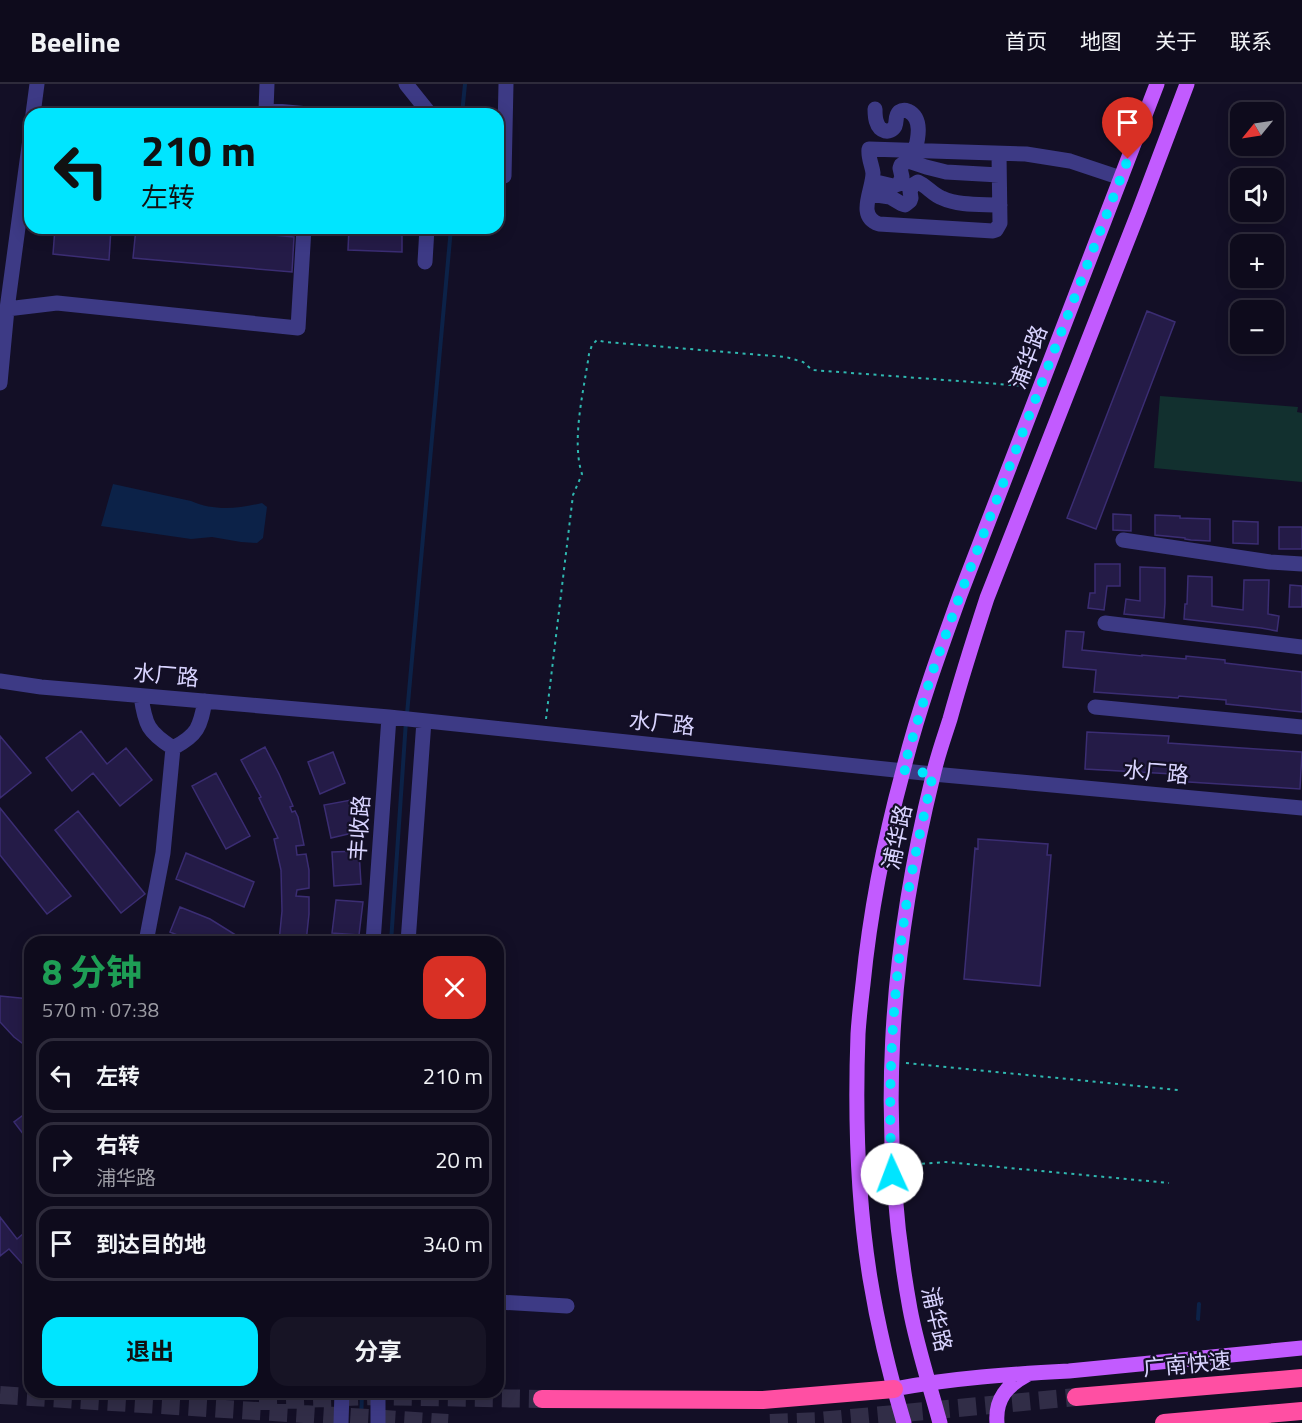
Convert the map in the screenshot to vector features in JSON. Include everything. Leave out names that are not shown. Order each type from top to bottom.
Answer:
[{"type":"highway","name":"广南快速","points":[[1076,1397],[1302,1378]]},
{"type":"highway","points":[[542,1400],[763,1400],[894,1389]]},
{"type":"highway","points":[[1164,1423],[1302,1411]]},
{"type":"main road","name":"浦华路","points":[[904,1423],[894,1389],[870,1278],[860,1190],[856,1118],[858,1032],[867,950],[878,886],[903,770],[931,676],[956,605],[1157,84]]},
{"type":"main road","name":"浦华路","points":[[940,1423],[910,1311],[898,1233],[890,1119],[896,989],[907,901],[917,846],[933,774],[987,598],[1187,84]]},
{"type":"main road","points":[[894,1389],[928,1382],[1030,1372],[1069,1371],[1302,1348]]},
{"type":"main road","points":[[997,1423],[996,1412],[1005,1392],[1015,1381],[1030,1372]]},
{"type":"street","points":[[34,108],[37,84]]},
{"type":"street","points":[[266,108],[267,84]]},
{"type":"street","points":[[406,84],[425,108]]},
{"type":"street","points":[[504,176],[506,84]]},
{"type":"street","points":[[875,109],[878,127],[887,131],[895,125],[899,112],[908,111],[913,115],[917,120],[918,128],[915,151]]},
{"type":"street","points":[[999,153],[1000,223],[996,230],[879,224],[871,221],[867,214],[872,170],[869,149],[915,151],[999,153],[1026,154],[1070,161],[1120,178]]},
{"type":"street","points":[[871,187],[899,184],[902,177],[900,168],[908,161],[946,172],[999,175]]},
{"type":"street","points":[[871,187],[905,205],[910,201],[911,188],[918,182],[946,200],[1000,205]]},
{"type":"street","points":[[0,383],[24,185]]},
{"type":"street","points":[[8,309],[57,303],[298,328],[304,234]]},
{"type":"street","points":[[425,262],[427,234]]},
{"type":"street","points":[[1123,540],[1270,562],[1302,564]]},
{"type":"street","points":[[1106,623],[1302,647]]},
{"type":"street","name":"水厂路","points":[[0,681],[41,687],[421,720],[933,774],[1302,808]]},
{"type":"street","points":[[141,696],[144,717],[148,726],[158,738],[173,748]]},
{"type":"street","points":[[173,748],[187,741],[196,732],[205,701]]},
{"type":"street","points":[[1095,707],[1302,727]]},
{"type":"street","name":"丰收路","points":[[374,936],[394,718]]},
{"type":"street","points":[[408,936],[421,720]]},
{"type":"street","points":[[147,936],[163,853],[173,748]]},
{"type":"street","points":[[504,1302],[567,1306]]},
{"type":"street","points":[[341,1423],[342,1398]]},
{"type":"street","points":[[378,1398],[378,1423]]},
{"type":"path","points":[[544,733],[573,495],[582,474],[579,464],[578,432],[590,354],[592,345],[597,340],[786,357],[803,362],[812,370],[1040,387]]},
{"type":"path","points":[[891,1061],[1178,1090]]},
{"type":"path","points":[[892,1166],[946,1162],[1168,1183]]},
{"type":"green space","points":[[1160,396],[1298,407],[1297,412],[1302,413],[1302,482],[1154,468]]},
{"type":"water","points":[[113,484],[217,508],[244,507],[262,503],[267,507],[263,538],[257,543],[212,537],[191,539],[101,526]]},
{"type":"building","points":[[55,234],[111,234],[109,260],[53,254]]},
{"type":"building","points":[[135,234],[262,234],[294,237],[292,272],[133,258]]},
{"type":"building","points":[[349,234],[402,234],[402,252],[348,250]]},
{"type":"building","points":[[1147,311],[1175,322],[1096,529],[1067,518]]},
{"type":"building","points":[[1113,514],[1131,515],[1131,531],[1113,530]]},
{"type":"building","points":[[1155,515],[1210,519],[1210,541],[1155,535]]},
{"type":"building","points":[[1233,521],[1258,522],[1258,544],[1233,543]]},
{"type":"building","points":[[1279,527],[1302,527],[1302,549],[1279,549]]},
{"type":"building","points":[[1095,564],[1120,564],[1120,586],[1107,586],[1104,610],[1088,608],[1090,593],[1095,593]]},
{"type":"building","points":[[1140,567],[1165,568],[1164,618],[1124,614],[1126,599],[1140,601]]},
{"type":"building","points":[[1188,576],[1212,577],[1212,606],[1243,610],[1244,580],[1269,580],[1268,614],[1279,616],[1277,631],[1184,619]]},
{"type":"building","points":[[1290,585],[1302,586],[1302,607],[1289,607]]},
{"type":"building","points":[[1066,631],[1084,632],[1082,650],[1186,659],[1186,656],[1302,672],[1302,712],[1226,704],[1226,700],[1094,692],[1096,670],[1063,667]]},
{"type":"building","points":[[81,731],[107,764],[126,748],[152,780],[120,806],[93,773],[72,791],[46,758]]},
{"type":"building","points":[[1087,732],[1169,736],[1168,743],[1302,752],[1300,789],[1173,781],[1173,774],[1085,769]]},
{"type":"building","points":[[0,736],[31,773],[0,798]]},
{"type":"building","points":[[265,747],[293,806],[290,807],[292,812],[295,811],[298,817],[304,845],[296,846],[297,855],[306,854],[309,888],[297,890],[296,896],[309,897],[307,936],[280,936],[282,911],[281,870],[274,839],[278,838],[259,798],[261,797],[241,760]]},
{"type":"building","points":[[333,752],[345,783],[320,794],[308,762]]},
{"type":"building","points":[[216,773],[250,836],[226,849],[192,786]]},
{"type":"building","points":[[351,800],[357,832],[331,838],[324,805]]},
{"type":"building","points":[[0,808],[71,896],[47,914],[0,855]]},
{"type":"building","points":[[78,811],[145,894],[121,913],[55,830]]},
{"type":"building","points":[[978,839],[1048,844],[1047,855],[1051,855],[1040,986],[964,979],[975,848],[978,849]]},
{"type":"building","points":[[359,851],[361,884],[334,886],[332,852]]},
{"type":"building","points":[[186,853],[254,882],[244,907],[176,879]]},
{"type":"building","points":[[336,900],[363,902],[359,935],[332,933]]},
{"type":"building","points":[[180,907],[210,919],[237,936],[180,936],[170,932]]},
{"type":"building","points":[[0,996],[24,998],[24,1044],[0,1022]]},
{"type":"building","points":[[24,1114],[24,1135],[14,1122]]},
{"type":"building","points":[[0,1217],[17,1239],[24,1233],[24,1265],[9,1249],[0,1256]]},
{"type":"waterway","points":[[463,108],[465,84]]},
{"type":"waterway","points":[[407,714],[450,234]]},
{"type":"waterway","points":[[391,936],[406,721]]},
{"type":"waterway","points":[[1198,1319],[1199,1304]]},
{"type":"waterway","points":[[361,1423],[362,1398]]},
{"type":"tunnel","points":[[0,1395],[24,1396]]},
{"type":"tunnel","points":[[770,1423],[819,1421],[1076,1397]]},
{"type":"tunnel","points":[[48,1398],[448,1423]]},
{"type":"tunnel","points":[[259,1401],[326,1398]]},
{"type":"tunnel","points":[[485,1398],[542,1399]]},
{"type":"route","points":[[892,1174],[891,1049],[896,989],[907,901],[933,774],[903,770],[931,676],[960,595],[1128,159]]}]
